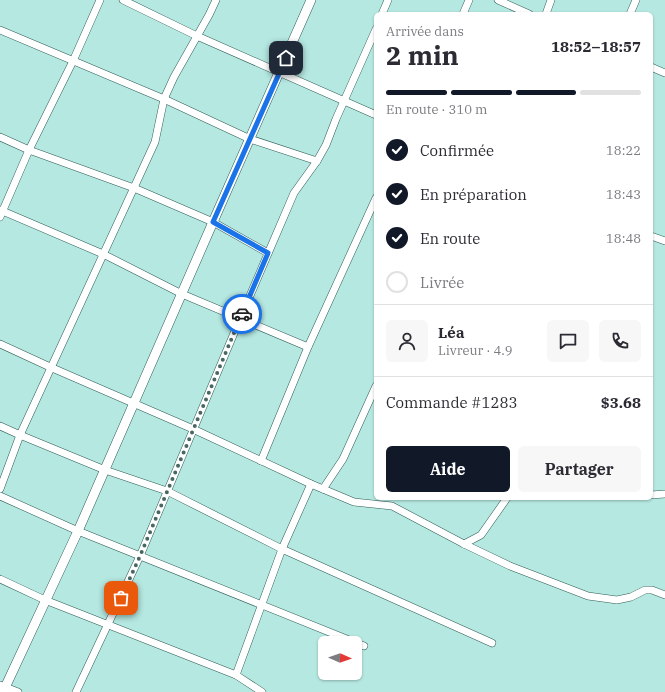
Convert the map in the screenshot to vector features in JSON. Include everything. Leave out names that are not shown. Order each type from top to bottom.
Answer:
[{"type":"street","points":[[100,0],[73,61],[29,150],[1,213],[103,254],[182,294],[308,347]]},
{"type":"street","points":[[123,0],[197,36],[374,115]]},
{"type":"street","points":[[0,489],[20,435],[155,142],[164,99],[174,77],[216,0]]},
{"type":"street","points":[[383,12],[388,0]]},
{"type":"street","points":[[464,12],[469,0]]},
{"type":"street","points":[[498,0],[525,12]]},
{"type":"street","points":[[547,12],[551,0]]},
{"type":"street","points":[[631,12],[636,0]]},
{"type":"street","points":[[18,692],[3,688],[78,531],[250,139],[308,1]]},
{"type":"street","points":[[0,30],[164,99],[250,139],[317,161]]},
{"type":"street","points":[[76,692],[140,556],[294,193],[317,161],[326,145],[374,33]]},
{"type":"street","points":[[653,68],[665,73]]},
{"type":"street","points":[[0,137],[29,150],[134,188],[213,222],[268,253]]},
{"type":"street","points":[[261,461],[308,347],[374,202]]},
{"type":"street","points":[[653,237],[665,241]]},
{"type":"street","points":[[0,344],[50,368],[193,429],[311,484],[354,502],[392,506],[464,544],[510,566],[588,596],[617,600],[631,597],[645,590],[652,590],[665,595]]},
{"type":"street","points":[[323,489],[343,459],[374,390]]},
{"type":"street","points":[[0,426],[105,470],[167,491],[282,549],[492,643]]},
{"type":"street","points":[[236,675],[282,549],[311,484]]},
{"type":"street","points":[[653,495],[665,494]]},
{"type":"street","points":[[0,496],[78,531],[364,646]]},
{"type":"street","points":[[464,544],[481,535],[505,500]]},
{"type":"street","points":[[0,579],[46,600],[236,675],[262,692]]},
{"type":"way so far","points":[[121,598],[242,314]]},
{"type":"route","points":[[242,314],[268,253],[213,222],[286,58]]}]
